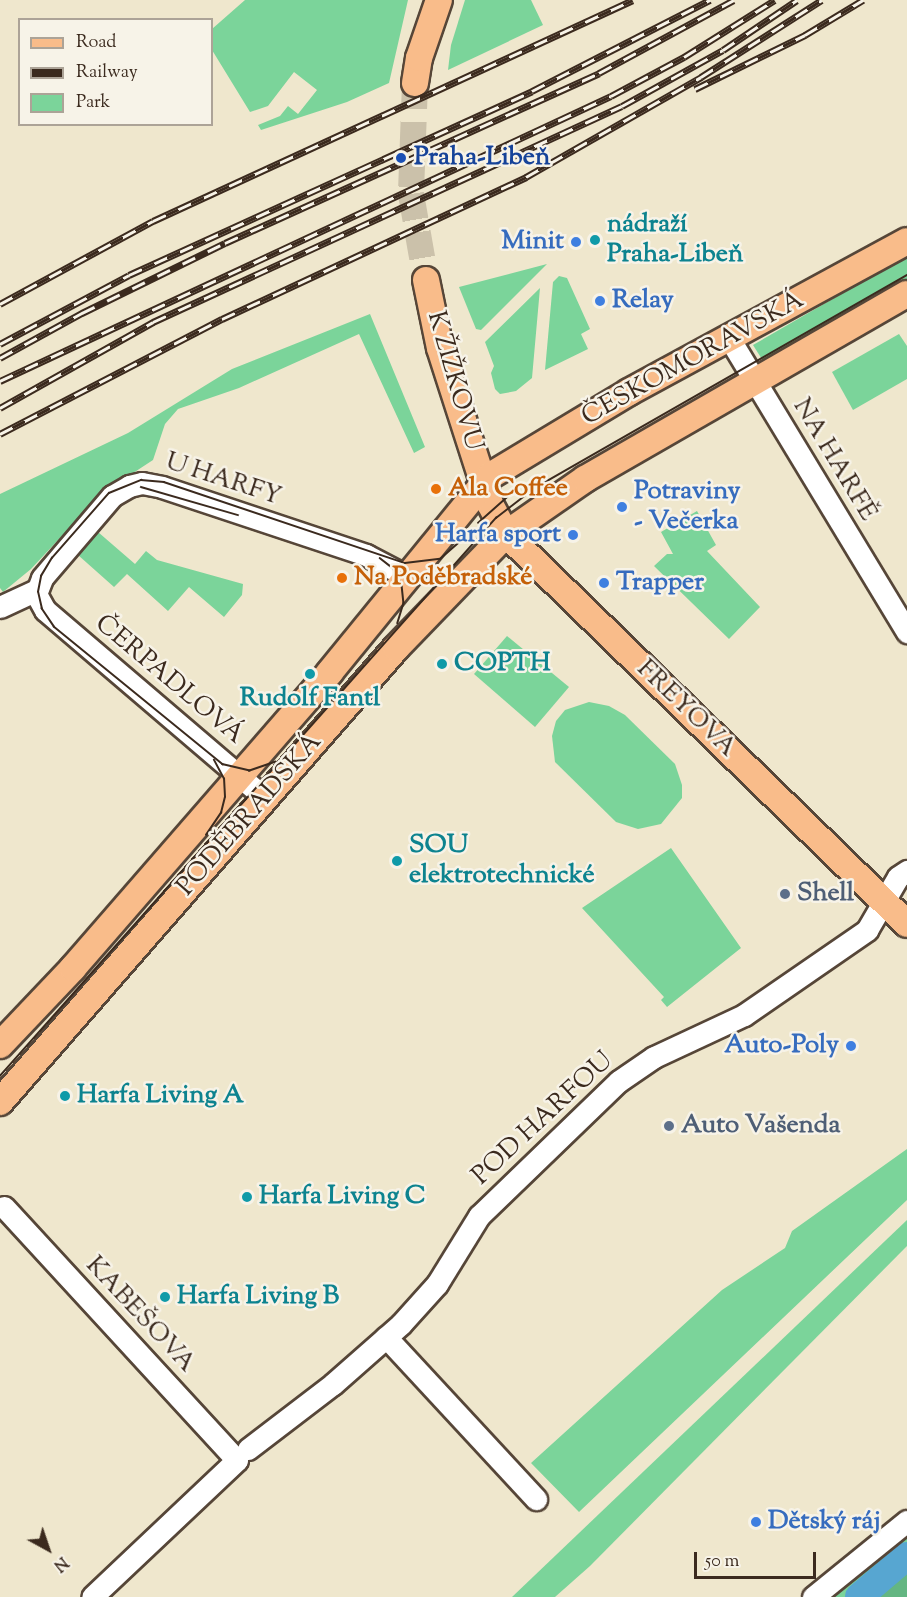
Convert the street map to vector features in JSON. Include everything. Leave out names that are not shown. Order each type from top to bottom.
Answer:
[{"type":"main road","points":[[415,83],[419,58],[439,0]]},
{"type":"main road","name":"ČESKOMORAVSKÁ","points":[[483,483],[507,463],[559,433],[907,242]]},
{"type":"main road","name":"K ŽIŽKOVU","points":[[426,280],[440,348],[483,483]]},
{"type":"main road","name":"ČESKOMORAVSKÁ","points":[[506,534],[549,500],[907,294]]},
{"type":"main road","name":"FREYOVA","points":[[483,483],[494,514],[506,534],[907,924]]},
{"type":"main road","name":"PODĚBRADSKÁ","points":[[0,1045],[73,968],[240,776],[408,577],[483,483]]},
{"type":"main road","name":"PODĚBRADSKÁ","points":[[0,1102],[451,587],[506,534]]},
{"type":"street","name":"NA HARFĚ","points":[[729,338],[901,607],[907,632]]},
{"type":"street","name":"U HARFY","points":[[37,596],[44,574],[112,496],[129,486],[142,483],[162,487],[366,555],[408,577]]},
{"type":"street","name":"ČERPADLOVÁ","points":[[37,596],[265,798]]},
{"type":"street","points":[[0,607],[37,596]]},
{"type":"street","name":"POD HARFOU","points":[[92,1597],[242,1455],[299,1406],[333,1384],[386,1336],[437,1284],[479,1216],[619,1081],[654,1057],[744,1015],[867,930],[898,877],[907,871]]},
{"type":"street","name":"KABEŠOVA","points":[[4,1207],[242,1455]]},
{"type":"street","points":[[386,1336],[536,1499]]},
{"type":"street","points":[[813,1597],[907,1521]]},
{"type":"green space","points":[[245,0],[408,0],[389,83],[347,102],[261,130],[258,125],[280,116],[288,106],[298,114],[317,90],[294,72],[268,106],[250,112],[213,52],[213,28]]},
{"type":"green space","points":[[465,0],[531,0],[543,25],[448,70],[451,45]]},
{"type":"green space","points":[[907,256],[907,282],[765,364],[753,345]]},
{"type":"green space","points":[[547,264],[481,330],[476,329],[459,287]]},
{"type":"green space","points":[[559,276],[567,278],[590,329],[581,334],[588,349],[545,370],[553,282]]},
{"type":"green space","points":[[540,288],[532,378],[516,391],[500,394],[495,389],[491,373],[494,366],[485,342]]},
{"type":"green space","points":[[370,314],[425,447],[414,453],[359,334],[239,388],[178,409],[165,424],[153,460],[101,494],[31,569],[3,592],[0,588],[0,494],[128,433],[232,369]]},
{"type":"green space","points":[[899,334],[907,346],[907,379],[853,410],[832,372]]},
{"type":"green space","points":[[697,511],[716,545],[707,551],[760,607],[729,639],[654,566],[667,554],[673,554],[661,532]]},
{"type":"green space","points":[[98,532],[135,564],[146,551],[157,560],[243,584],[242,595],[224,617],[189,587],[168,611],[127,574],[114,587],[78,555]]},
{"type":"green space","points":[[507,636],[569,687],[535,727],[474,674]]},
{"type":"green space","points":[[589,702],[609,706],[625,715],[675,764],[682,785],[682,798],[661,824],[638,829],[616,822],[555,762],[552,736],[556,721],[565,710]]},
{"type":"green space","points":[[671,848],[741,948],[667,1007],[661,1000],[664,997],[582,908]]},
{"type":"green space","points":[[907,1149],[907,1200],[579,1512],[531,1463],[722,1290],[785,1248],[792,1231]]},
{"type":"green space","points":[[907,1220],[907,1246],[590,1566],[555,1597],[512,1597]]},
{"type":"green space","points":[[907,1535],[907,1546],[849,1597],[829,1597]]},
{"type":"green space","points":[[907,1546],[907,1597],[849,1597]]},
{"type":"waterway","points":[[859,1597],[907,1556]]},
{"type":"tunnel","points":[[415,83],[411,194],[426,280]]},
{"type":"tram line","points":[[0,1076],[496,518],[535,488],[907,275]]},
{"type":"tram line","points":[[276,762],[250,771],[223,765],[54,627],[42,609],[38,592],[41,576],[52,558],[109,493],[141,480],[164,482],[405,563],[440,559],[464,538]]},
{"type":"tram line","points":[[141,487],[238,515]]},
{"type":"tram line","points":[[478,523],[514,491]]},
{"type":"tram line","points":[[380,558],[393,568],[402,585],[404,603],[398,623]]},
{"type":"tram line","points":[[206,835],[221,813],[225,797],[224,779],[214,760]]},
{"type":"railway","points":[[0,304],[153,221],[633,0]]},
{"type":"railway","points":[[0,344],[129,275],[532,91],[710,0]]},
{"type":"railway","points":[[0,358],[82,313],[225,243],[599,73],[734,0]]},
{"type":"railway","points":[[0,381],[611,96],[684,57],[775,0]]},
{"type":"railway","points":[[0,408],[153,322],[622,106],[723,50],[797,0]]},
{"type":"railway","points":[[0,434],[222,319],[526,177],[701,77],[822,0]]},
{"type":"railway","points":[[695,89],[805,35],[863,0]]},
{"type":"place","name":"Praha-Libeň","points":[[401,158]]},
{"type":"place","name":"nádraží Praha-Libeň","points":[[595,240]]},
{"type":"place","name":"Minit","points":[[576,242]]},
{"type":"place","name":"Relay","points":[[600,301]]},
{"type":"place","name":"Ala Coffee","points":[[436,489]]},
{"type":"place","name":"Potraviny - Večerka","points":[[622,507]]},
{"type":"place","name":"Harfa sport","points":[[573,535]]},
{"type":"place","name":"Na Poděbradské","points":[[342,578]]},
{"type":"place","name":"Trapper","points":[[604,583]]},
{"type":"place","name":"COPTH","points":[[442,664]]},
{"type":"place","name":"Rudolf Fantl","points":[[310,674]]},
{"type":"place","name":"SOU elektrotechnické","points":[[397,861]]},
{"type":"place","name":"Shell","points":[[785,894]]},
{"type":"place","name":"Auto-Poly","points":[[851,1046]]},
{"type":"place","name":"Harfa Living A","points":[[65,1096]]},
{"type":"place","name":"Auto Vašenda","points":[[669,1126]]},
{"type":"place","name":"Harfa Living C","points":[[247,1197]]},
{"type":"place","name":"Harfa Living B","points":[[165,1297]]},
{"type":"place","name":"Dětský ráj","points":[[756,1522]]}]
